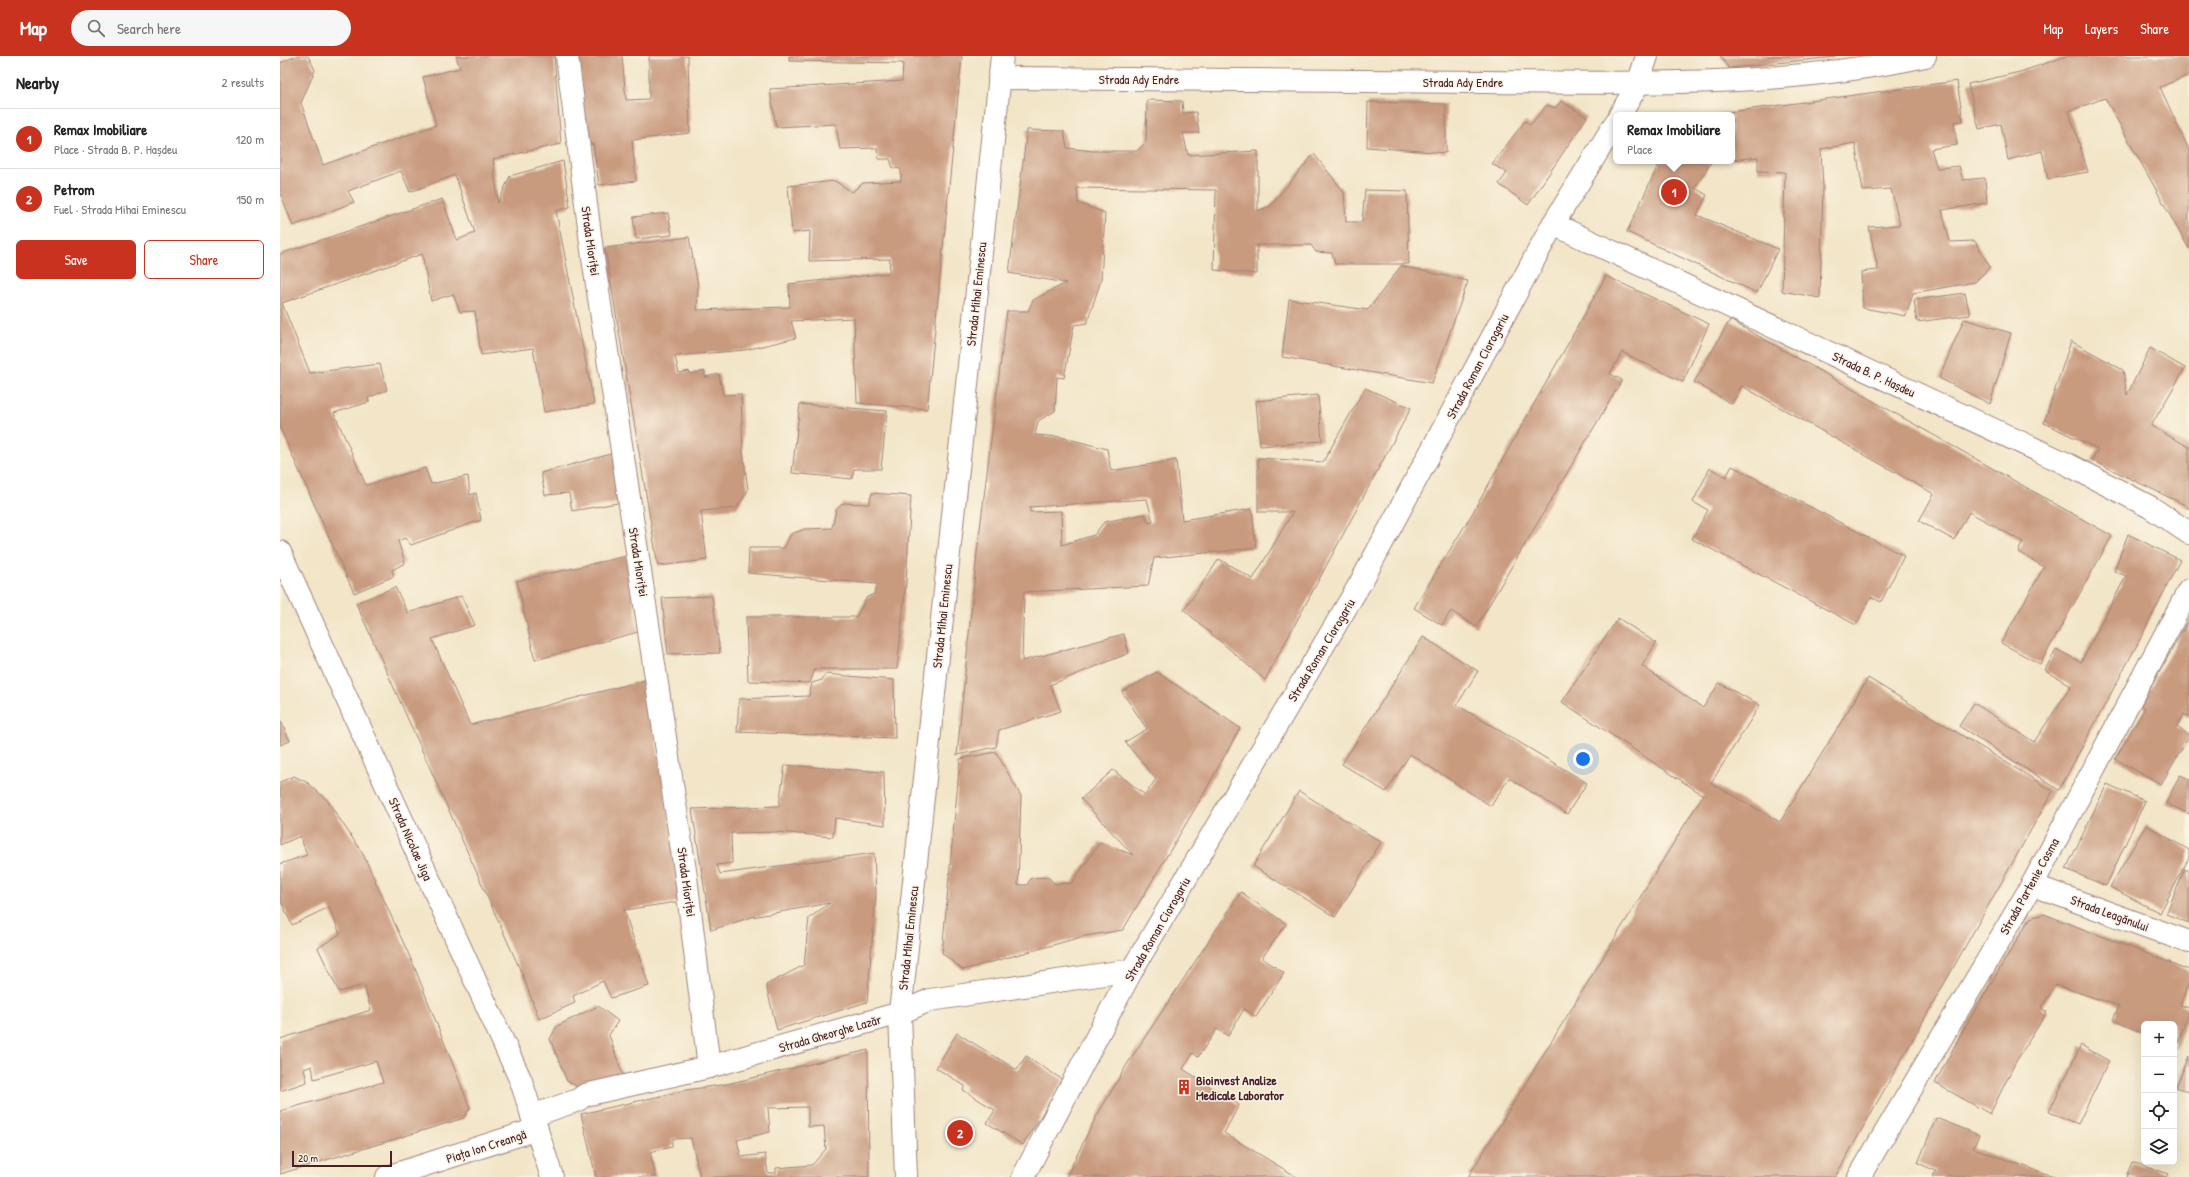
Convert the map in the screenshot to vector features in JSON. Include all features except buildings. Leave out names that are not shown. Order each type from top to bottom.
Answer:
[{"type":"street","name":"Strada Mioriței","points":[[567,56],[593,258],[686,877],[710,1068]]},
{"type":"street","name":"Strada Mihai Eminescu","points":[[906,1177],[900,1013],[1002,56]]},
{"type":"street","points":[[1622,112],[1638,84],[1647,56]]},
{"type":"street","name":"Strada Ady Endre","points":[[999,78],[1638,84],[1764,79],[1894,63],[1925,56]]},
{"type":"street","name":"Strada Roman Ciorogariu","points":[[1023,1177],[1132,970],[1361,582],[1553,224],[1613,127]]},
{"type":"street","name":"Strada B. P. Hașdeu","points":[[1553,224],[2066,464],[2150,507],[2189,533]]},
{"type":"street","name":"Strada Nicolae Jiga","points":[[280,552],[521,1080],[534,1122]]},
{"type":"street","name":"Strada Partenie Cosma","points":[[1860,1177],[2032,885],[2189,590]]},
{"type":"street","name":"Strada Leagănului","points":[[2032,885],[2189,942]]},
{"type":"street","name":"Strada Gheorghe Lazăr","points":[[534,1122],[585,1095],[710,1068],[900,1013],[930,1000],[1132,970]]},
{"type":"street","name":"Piața Ion Creangă","points":[[387,1177],[534,1122],[552,1177]]},
{"type":"place","name":"Remax Imobiliare","points":[[1674,192]]},
{"type":"place","name":"Bioinvest Analize Medicale Laborator","points":[[1184,1087]]},
{"type":"place","name":"Petrom","points":[[960,1133]]}]
